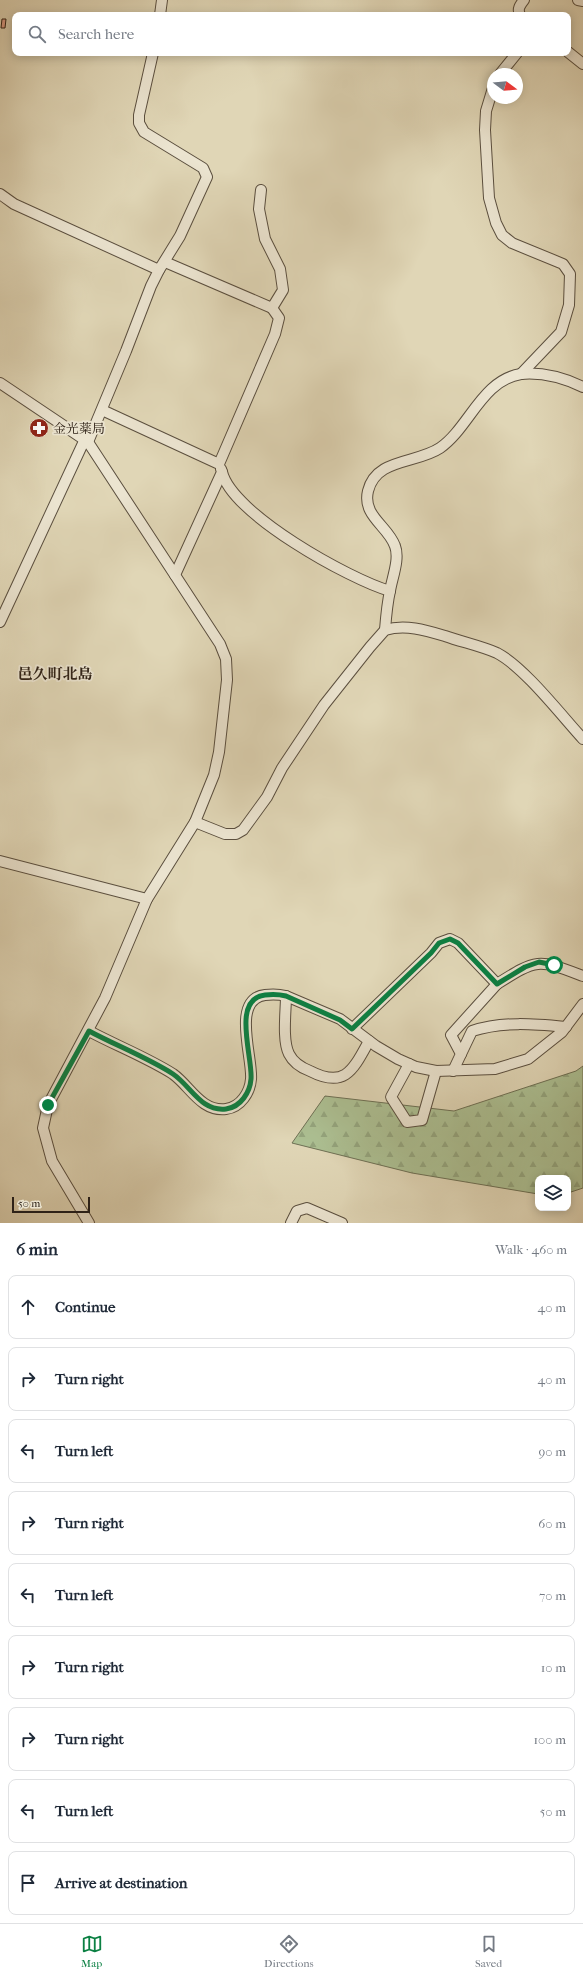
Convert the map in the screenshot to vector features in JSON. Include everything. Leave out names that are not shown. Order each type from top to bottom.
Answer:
[{"type":"street","points":[[160,12],[162,0]]},
{"type":"street","points":[[518,12],[520,5],[524,0]]},
{"type":"street","points":[[578,0],[583,1]]},
{"type":"street","points":[[571,54],[583,64]]},
{"type":"street","points":[[0,622],[102,410],[162,266],[180,236],[207,177],[203,168],[144,132],[139,123],[139,115],[152,56]]},
{"type":"street","points":[[505,68],[515,56]]},
{"type":"street","points":[[488,104],[486,111],[485,130],[489,198],[496,223],[502,235],[512,243],[563,264],[570,274],[569,305],[561,332],[521,374]]},
{"type":"street","points":[[261,190],[259,209],[265,238],[280,269],[283,290],[272,308]]},
{"type":"street","points":[[0,194],[14,204],[162,266],[272,308],[279,318],[275,334],[221,468],[175,575]]},
{"type":"street","points":[[196,822],[225,834],[236,834],[243,830],[267,797],[282,768],[324,705],[370,647],[386,630],[396,548],[387,530],[371,514],[368,506],[368,494],[371,481],[379,472],[388,467],[438,449],[457,432],[490,391],[500,382],[521,374],[557,376],[583,387]]},
{"type":"street","points":[[0,383],[87,441],[220,644],[226,659],[227,680],[219,752],[214,775],[196,822],[147,899],[105,998],[89,1031],[48,1105],[43,1128],[52,1161],[89,1223]]},
{"type":"street","points":[[102,410],[221,468],[230,489],[272,527],[308,551],[356,578],[390,591]]},
{"type":"street","points":[[386,630],[405,627],[420,630],[496,653],[509,661],[535,686],[583,738]]},
{"type":"street","points":[[0,861],[147,899]]},
{"type":"street","points":[[352,1029],[431,953],[439,943],[450,939],[458,943],[497,984]]},
{"type":"street","points":[[461,1054],[451,1035],[497,984],[525,967],[539,962],[554,965],[583,976]]},
{"type":"street","points":[[89,1031],[173,1074],[202,1102],[213,1108],[227,1109],[238,1105],[246,1097],[251,1078],[246,1016],[251,1001],[260,995],[277,993],[286,996],[340,1020],[369,1041],[409,1064],[436,1071],[495,1069],[528,1059],[562,1032],[583,1004]]},
{"type":"street","points":[[286,996],[286,1043],[289,1054],[300,1066],[323,1078],[334,1080],[353,1069],[369,1041]]},
{"type":"street","points":[[453,1071],[472,1031],[487,1026],[526,1023],[566,1027]]},
{"type":"street","points":[[409,1064],[391,1097],[407,1122],[422,1120],[436,1071]]},
{"type":"street","points":[[291,1223],[297,1211],[307,1208],[342,1223]]},
{"type":"green space","points":[[583,1066],[583,1188],[571,1192],[571,1175],[535,1175],[535,1194],[412,1173],[292,1143],[325,1096],[454,1111],[576,1071]]},
{"type":"building","points":[[2,19],[6,19],[5,28],[1,28]]},
{"type":"place","name":"金光薬局","points":[[39,428]]},
{"type":"district","name":"邑久町北島","points":[[55,674]]},
{"type":"route","points":[[48,1105],[89,1031],[173,1074],[202,1102],[213,1108],[227,1109],[238,1105],[246,1097],[251,1078],[246,1016],[251,1001],[260,995],[277,993],[286,996],[340,1020],[352,1029],[431,953],[439,943],[450,939],[458,943],[497,984],[517,971],[539,962],[554,965]]}]
